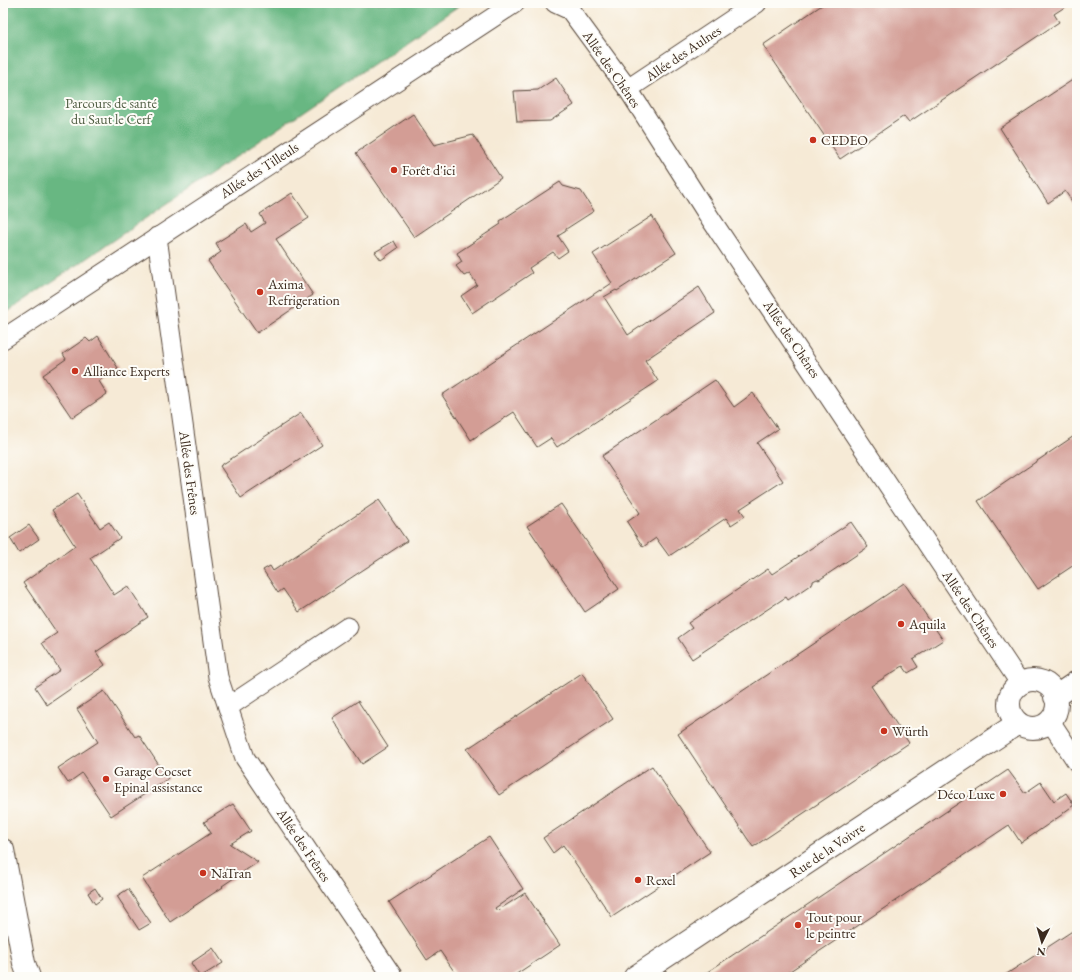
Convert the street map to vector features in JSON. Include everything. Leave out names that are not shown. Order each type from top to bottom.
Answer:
[{"type":"street","name":"Allée des Tilleuls","points":[[3,339],[515,3]]},
{"type":"street","name":"Allée des Chênes","points":[[555,3],[570,10],[628,89],[710,218],[1020,683]]},
{"type":"street","name":"Allée des Aulnes","points":[[628,89],[757,3]]},
{"type":"street","name":"Allée des Frênes","points":[[157,237],[218,677],[245,758],[392,977]]},
{"type":"street","points":[[228,707],[348,627]]},
{"type":"street","points":[[1027,681],[1041,682],[1047,685],[1052,690],[1055,697],[1056,709],[1054,716],[1044,725],[1031,728],[1024,727],[1013,718],[1009,710],[1008,702],[1014,688],[1020,683],[1027,681]]},
{"type":"street","points":[[1055,697],[1077,682]]},
{"type":"street","points":[[1050,721],[1077,762]]},
{"type":"street","name":"Rue de la Voivre","points":[[636,977],[1018,723]]},
{"type":"street","points":[[3,850],[24,963],[29,977]]},
{"type":"path","points":[[222,3],[244,3]]},
{"type":"green space","name":"Parcours de santé du Saut le Cerf","points":[[3,3],[463,3],[3,315]]},
{"type":"building","points":[[825,3],[1071,3],[1054,14],[1059,22],[909,122],[904,116],[840,159],[763,45]]},
{"type":"building","points":[[556,78],[574,105],[550,121],[517,122],[514,91],[538,90]]},
{"type":"building","points":[[1074,79],[1077,83],[1077,209],[1065,191],[1048,203],[1000,128]]},
{"type":"building","points":[[413,114],[434,145],[473,135],[501,178],[414,237],[356,153]]},
{"type":"building","points":[[560,182],[563,186],[581,191],[594,211],[558,236],[568,251],[558,258],[553,252],[529,268],[532,273],[472,313],[461,296],[477,285],[470,273],[464,276],[456,266],[462,262],[457,253],[501,224],[500,221]]},
{"type":"building","points":[[292,193],[309,218],[276,239],[313,295],[257,333],[208,261],[221,252],[216,243],[246,224],[251,232],[265,223],[260,214]]},
{"type":"building","points":[[652,216],[676,253],[617,291],[616,290],[604,297],[628,335],[699,287],[715,313],[645,360],[658,381],[557,447],[551,438],[537,447],[514,412],[471,440],[442,395],[612,283],[593,254]]},
{"type":"building","points":[[394,241],[398,248],[381,260],[375,252]]},
{"type":"building","points":[[98,336],[118,368],[99,381],[107,394],[72,418],[43,375],[66,359],[63,354],[86,338],[90,342]]},
{"type":"building","points":[[715,380],[734,407],[753,393],[778,429],[757,443],[783,481],[740,509],[745,516],[731,525],[726,518],[669,556],[656,538],[643,547],[627,522],[640,513],[602,456]]},
{"type":"building","points":[[301,413],[322,445],[241,498],[220,466]]},
{"type":"building","points":[[1077,434],[1077,563],[1038,589],[978,501]]},
{"type":"building","points":[[77,494],[100,528],[109,522],[120,538],[90,558],[114,595],[128,586],[148,617],[96,652],[105,665],[47,705],[35,687],[60,670],[42,643],[57,633],[23,583],[75,546],[52,510]]},
{"type":"building","points":[[379,500],[407,541],[299,612],[283,589],[278,593],[263,570],[270,566],[273,571]]},
{"type":"building","points":[[561,504],[619,589],[585,612],[527,526]]},
{"type":"building","points":[[851,522],[868,547],[819,580],[817,579],[813,581],[813,583],[788,600],[786,597],[692,659],[678,638],[692,628],[688,623],[768,569],[772,574]]},
{"type":"building","points":[[29,525],[39,539],[19,553],[10,538]]},
{"type":"building","points":[[904,583],[943,640],[913,659],[918,667],[908,673],[903,666],[871,686],[909,743],[753,847],[678,734]]},
{"type":"building","points":[[582,673],[613,719],[499,795],[467,749]]},
{"type":"building","points":[[104,691],[135,737],[139,735],[168,779],[111,816],[82,773],[68,783],[58,768],[98,742],[77,709]]},
{"type":"building","points":[[358,701],[388,747],[362,764],[332,718]]},
{"type":"building","points":[[652,766],[710,852],[612,917],[563,845],[553,853],[543,838]]},
{"type":"building","points":[[1008,770],[1025,793],[1041,782],[1054,801],[1066,793],[1074,805],[1021,843],[1009,825],[781,977],[700,977]]},
{"type":"building","points":[[233,804],[251,831],[230,844],[258,862],[170,922],[142,878],[211,833],[204,822]]},
{"type":"building","points":[[489,837],[523,889],[495,908],[497,911],[525,893],[560,945],[512,977],[458,977],[440,951],[427,960],[389,902]]},
{"type":"building","points":[[95,888],[102,899],[95,904],[88,893]]},
{"type":"building","points":[[128,889],[151,923],[139,930],[117,896]]},
{"type":"building","points":[[1077,928],[1077,977],[1002,977]]},
{"type":"building","points":[[213,948],[223,963],[200,977],[191,963]]},
{"type":"place","name":"CEDEO","points":[[813,140]]},
{"type":"place","name":"Forêt d'ici","points":[[394,170]]},
{"type":"place","name":"Axima Refrigeration","points":[[260,292]]},
{"type":"place","name":"Alliance Experts","points":[[75,371]]},
{"type":"place","name":"Aquila","points":[[901,624]]},
{"type":"place","name":"Würth","points":[[884,731]]},
{"type":"place","name":"Garage Cocset Epinal assistance","points":[[106,779]]},
{"type":"place","name":"Déco Luxe","points":[[1003,794]]},
{"type":"place","name":"NaTran","points":[[203,873]]},
{"type":"place","name":"Rexel","points":[[638,880]]},
{"type":"place","name":"Tout pour le peintre","points":[[798,925]]}]
